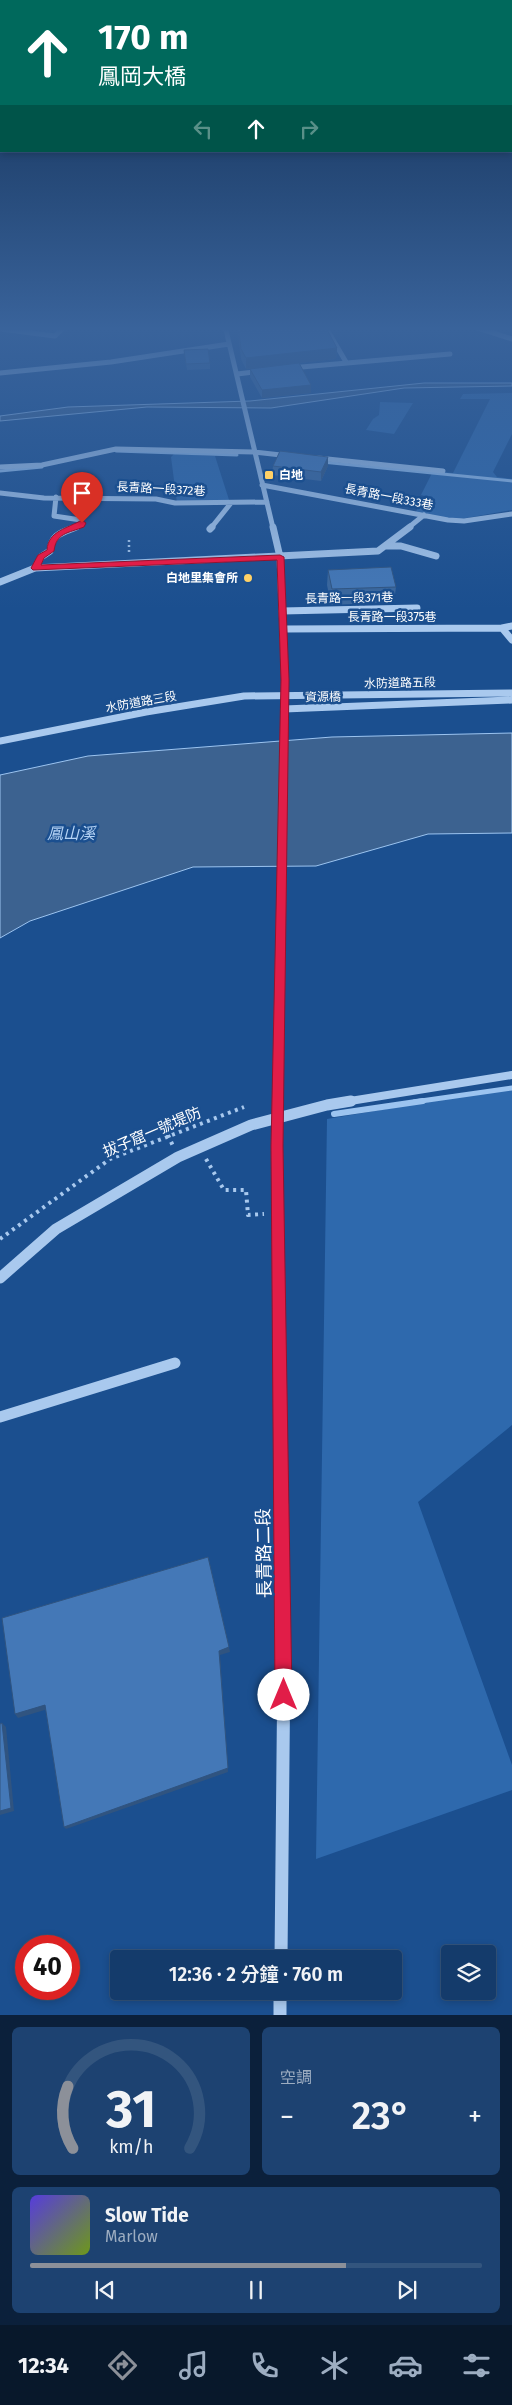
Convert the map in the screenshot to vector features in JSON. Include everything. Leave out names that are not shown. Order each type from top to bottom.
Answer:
[{"type":"street","points":[[246,420],[280,557],[285,680],[277,1146]]},
{"type":"street","points":[[0,467],[42,465],[116,449],[254,452],[294,456]]},
{"type":"street","points":[[314,458],[443,471]]},
{"type":"street","name":"長青路一段333巷","points":[[262,485],[464,521],[512,514]]},
{"type":"street","name":"長青路一段372巷","points":[[0,493],[44,498],[156,500],[175,503],[267,502]]},
{"type":"street","points":[[35,568],[41,557],[50,551],[51,541],[56,535],[81,526],[82,523],[81,520],[54,516],[56,497]]},
{"type":"street","points":[[210,529],[231,503]]},
{"type":"street","points":[[0,582],[35,568],[378,551],[387,546],[424,515]]},
{"type":"street","points":[[387,546],[401,546],[436,556]]},
{"type":"street","name":"長青路一段371巷","points":[[282,610],[417,608]]},
{"type":"street","name":"長青路一段375巷","points":[[283,629],[502,628],[512,626]]},
{"type":"street","points":[[502,628],[512,640]]},
{"type":"street","name":"水防道路五段","points":[[287,696],[512,693]]},
{"type":"street","name":"水防道路三段","points":[[0,741],[175,707],[244,696],[287,696]]},
{"type":"street","name":"資源橋","points":[[284,709],[512,700]]},
{"type":"street","points":[[0,1278],[56,1229],[178,1157],[251,1125],[327,1105],[512,1075]]},
{"type":"street","name":"長青路二段","points":[[277,1146],[284,1657],[281,1950]]},
{"type":"street","points":[[0,1417],[175,1363]]},
{"type":"street","points":[[280,2000],[280,2015]]},
{"type":"path","name":"拔子窟一號堤防","points":[[0,1239],[110,1158],[244,1107]]},
{"type":"path","points":[[200,1148],[224,1190],[246,1190],[248,1215],[277,1213]]},
{"type":"shaded area","points":[[372,420],[403,420],[394,434],[366,430]]},
{"type":"shaded area","points":[[479,420],[512,420],[512,434],[493,472],[497,477],[512,479],[512,510],[455,520],[415,514],[421,500],[427,501],[429,497],[421,495],[433,471],[453,473]]},
{"type":"shaded area","points":[[174,454],[215,456],[230,503],[177,503],[171,457]]},
{"type":"shaded area","points":[[512,1088],[512,1425],[418,1502],[512,1765],[512,1790],[316,1859],[327,1119]]},
{"type":"water","name":"鳳山溪","points":[[512,733],[512,833],[428,834],[316,866],[193,867],[30,921],[0,938],[0,775],[88,756],[332,737]]},
{"type":"building","points":[[280,451],[328,457],[321,472],[273,466]]},
{"type":"building","points":[[391,567],[396,587],[332,589],[328,570]]},
{"type":"building","points":[[208,1557],[229,1647],[219,1651],[228,1768],[64,1827],[45,1705],[15,1714],[2,1618]]},
{"type":"building","points":[[2,1723],[11,1808],[0,1811],[0,1724]]},
{"type":"waterway","points":[[116,451],[237,455]]},
{"type":"waterway","points":[[322,462],[512,481]]},
{"type":"waterway","points":[[0,471],[42,467]]},
{"type":"waterway","points":[[414,1102],[512,1088]]},
{"type":"waterway","points":[[334,1114],[423,1101]]},
{"type":"place","name":"白地","points":[[269,475]]},
{"type":"place","name":"白地里集會所","points":[[248,578]]},
{"type":"route","points":[[82,523],[81,526],[56,535],[51,541],[52,549],[41,557],[35,568],[129,562],[280,557],[285,680],[277,1146],[284,1695]]}]
